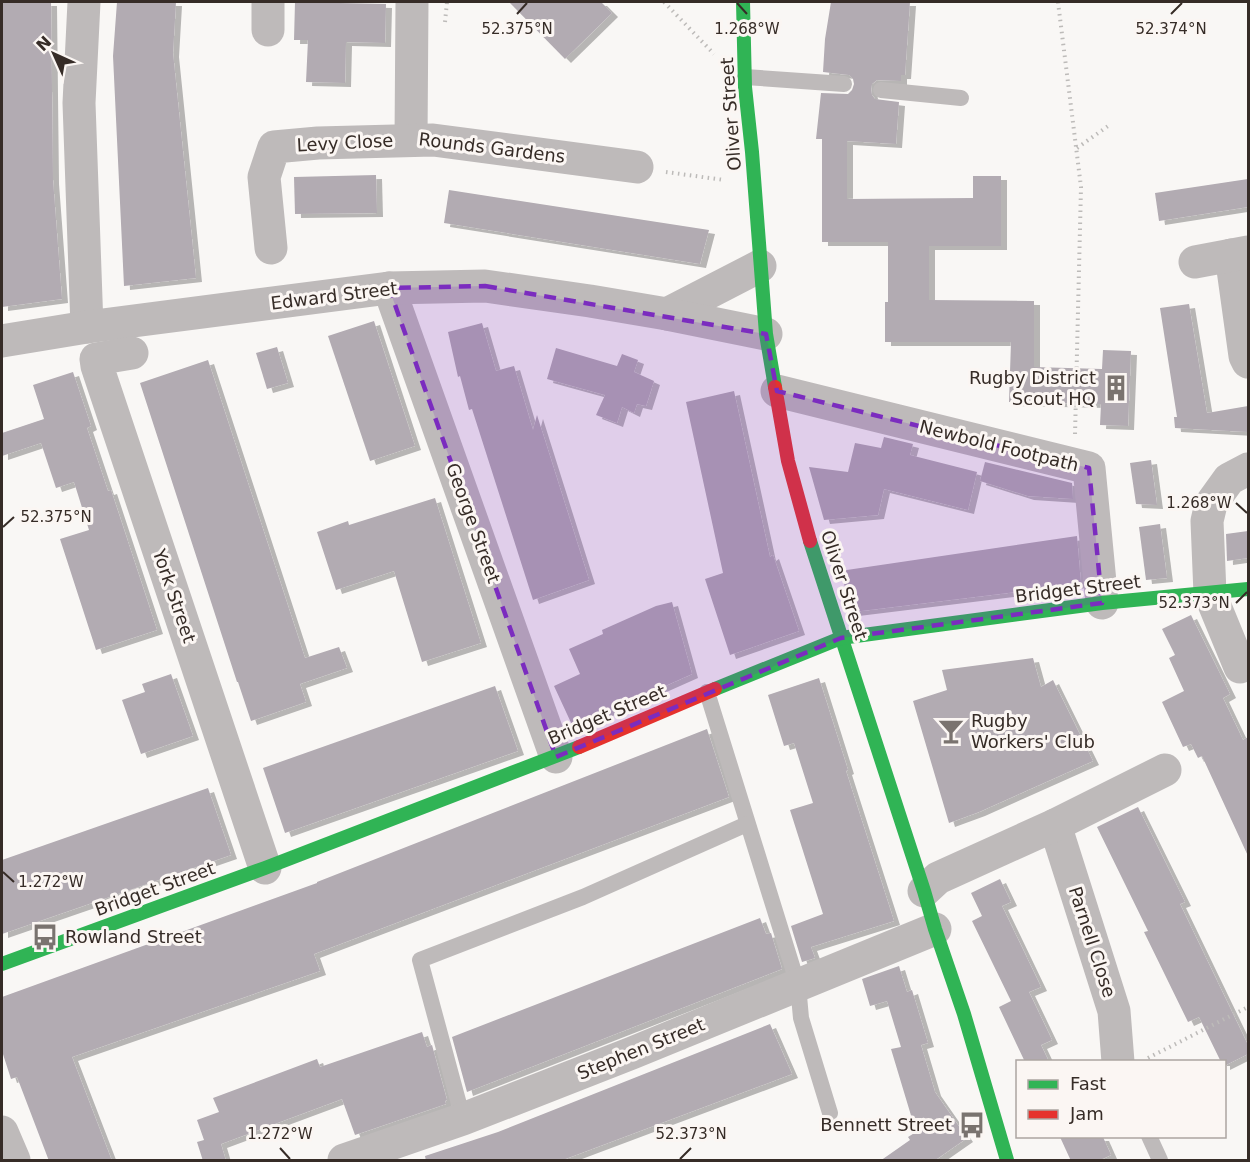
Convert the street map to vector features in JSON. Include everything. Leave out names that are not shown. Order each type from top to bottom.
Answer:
[{"type":"street","points":[[84,2],[79,102],[87,327]]},
{"type":"street","name":"Rounds Gardens","points":[[412,2],[411,140],[433,140],[637,167]]},
{"type":"street","name":"Oliver Street","points":[[743,2],[745,82],[766,334],[788,461],[807,531],[964,1014],[1007,1161]]},
{"type":"street","name":"Levy Close","points":[[271,248],[264,177],[274,147],[411,140]]},
{"type":"street","points":[[1196,262],[1240,254],[1245,356],[1248,362]]},
{"type":"street","points":[[668,314],[760,266]]},
{"type":"street","name":"Edward Street","points":[[2,341],[87,327],[389,288],[485,286],[668,314],[766,334]]},
{"type":"street","name":"George Street","points":[[389,288],[556,757]]},
{"type":"street","name":"York Street","points":[[132,352],[96,359],[97,366],[265,868]]},
{"type":"street","name":"Newbold Footpath","points":[[777,391],[1089,468],[1102,603]]},
{"type":"street","points":[[1240,667],[1210,594],[1207,521],[1211,504],[1229,479],[1248,469]]},
{"type":"street","name":"Bridget Street","points":[[2,964],[265,868],[556,757],[707,692],[842,638],[1102,603],[1248,589]]},
{"type":"street","points":[[924,891],[938,878],[1055,825],[1165,770]]},
{"type":"street","name":"Parnell Close","points":[[1055,825],[1114,1011],[1118,1060]]},
{"type":"street","name":"Stephen Street","points":[[344,1161],[463,1119],[632,1053],[935,929]]},
{"type":"street","points":[[2,1132],[14,1161]]},
{"type":"lane","points":[[745,82],[844,84]]},
{"type":"lane","points":[[881,90],[960,98]]},
{"type":"lane","points":[[707,692],[798,985],[801,1018],[830,1113]]},
{"type":"lane","points":[[463,1119],[420,960],[584,897],[747,824]]},
{"type":"lane","points":[[1149,1138],[1160,1161]]},
{"type":"path","points":[[664,2],[745,82]]},
{"type":"path","points":[[1058,2],[1081,187],[1075,444],[1089,468]]},
{"type":"path","points":[[1077,148],[1111,124]]},
{"type":"path","points":[[637,167],[755,184]]},
{"type":"path","points":[[1146,1060],[1248,1007]]},
{"type":"highlighted area","points":[[485,286],[766,334],[777,391],[1089,468],[1102,603],[841,638],[556,757],[389,288]]},
{"type":"building","points":[[2,2],[51,2],[53,180],[62,299],[2,307]]},
{"type":"building","points":[[117,2],[176,2],[173,53],[196,278],[124,286],[113,56]]},
{"type":"building","points":[[295,2],[386,4],[385,43],[346,42],[345,83],[306,82],[308,40],[294,40]]},
{"type":"building","points":[[509,2],[601,2],[612,13],[565,59]]},
{"type":"building","points":[[831,2],[910,2],[905,75],[901,75],[901,81],[877,80],[872,84],[871,90],[875,99],[899,102],[896,144],[847,141],[847,199],[973,198],[973,176],[1001,176],[1001,246],[929,246],[929,300],[1034,301],[1034,367],[1102,369],[1103,350],[1131,351],[1128,426],[1100,425],[1101,404],[1009,402],[1011,342],[885,342],[888,242],[822,242],[822,139],[816,139],[821,93],[848,94],[854,84],[849,75],[823,72]]},
{"type":"building","points":[[376,175],[377,213],[295,214],[294,177]]},
{"type":"building","points":[[1248,179],[1248,207],[1159,221],[1155,193]]},
{"type":"building","points":[[449,190],[709,230],[700,264],[444,223]]},
{"type":"building","points":[[1189,304],[1207,413],[1248,406],[1248,432],[1175,428],[1174,417],[1177,417],[1160,308]]},
{"type":"building","points":[[374,321],[415,446],[370,461],[328,336]]},
{"type":"building","points":[[482,323],[496,371],[514,366],[533,430],[537,415],[589,580],[533,600],[472,409],[469,410],[460,376],[458,377],[448,332]]},
{"type":"building","points":[[277,347],[288,383],[267,389],[256,353]]},
{"type":"building","points":[[556,348],[617,366],[622,354],[638,360],[634,372],[654,381],[646,406],[637,404],[634,413],[622,407],[617,423],[596,415],[605,395],[547,379]]},
{"type":"building","points":[[208,360],[305,658],[339,647],[347,668],[300,684],[306,702],[251,721],[140,383]]},
{"type":"building","points":[[73,372],[91,426],[87,428],[108,491],[111,490],[157,630],[96,650],[60,539],[89,530],[74,482],[56,488],[41,443],[2,456],[2,433],[44,419],[33,385]]},
{"type":"building","points":[[734,391],[770,557],[773,555],[799,631],[730,655],[705,579],[723,573],[686,402]]},
{"type":"building","points":[[884,437],[913,444],[910,455],[977,472],[968,510],[884,489],[878,515],[824,520],[809,467],[848,472],[855,443],[881,448]]},
{"type":"building","points":[[1151,460],[1157,505],[1136,504],[1130,463]]},
{"type":"building","points":[[985,462],[1072,483],[1073,499],[1028,496],[980,481]]},
{"type":"building","points":[[435,498],[481,643],[422,662],[394,571],[336,590],[317,532],[348,521],[349,525]]},
{"type":"building","points":[[1160,524],[1167,578],[1146,580],[1139,527]]},
{"type":"building","points":[[1248,531],[1248,558],[1227,561],[1226,534]]},
{"type":"building","points":[[1077,536],[1081,584],[853,612],[840,571]]},
{"type":"building","points":[[672,602],[692,674],[573,727],[554,686],[580,674],[569,649],[603,634],[602,630],[656,606]]},
{"type":"building","points":[[1191,615],[1230,694],[1223,698],[1243,740],[1248,737],[1248,856],[1202,756],[1198,758],[1191,744],[1183,747],[1162,702],[1184,691],[1169,658],[1175,655],[1162,629]]},
{"type":"building","points":[[1033,658],[1041,687],[1053,680],[1093,761],[949,823],[913,701],[947,690],[942,670]]},
{"type":"building","points":[[171,674],[193,736],[141,754],[122,700],[145,692],[142,684]]},
{"type":"building","points":[[819,678],[894,921],[811,947],[815,958],[802,962],[791,926],[823,914],[790,810],[813,803],[794,743],[784,746],[768,695]]},
{"type":"building","points":[[495,686],[518,751],[285,833],[263,768]]},
{"type":"building","points":[[707,729],[729,797],[314,954],[320,971],[72,1057],[112,1161],[49,1161],[17,1077],[11,1079],[2,1051],[2,997],[317,883]]},
{"type":"building","points":[[208,788],[231,855],[2,934],[2,860]]},
{"type":"building","points":[[1138,807],[1185,902],[1180,904],[1248,1045],[1248,1054],[1226,1065],[1226,1060],[1220,1060],[1199,1017],[1188,1022],[1144,932],[1148,931],[1097,827]]},
{"type":"building","points":[[1000,879],[1011,902],[1002,906],[1041,987],[1029,992],[1052,1040],[1041,1045],[1048,1060],[1024,1060],[999,1007],[1011,1001],[972,921],[982,916],[971,893]]},
{"type":"building","points":[[760,918],[766,934],[771,933],[782,969],[467,1092],[452,1037]]},
{"type":"building","points":[[899,966],[907,992],[912,990],[928,1043],[921,1045],[935,1092],[967,1138],[934,1161],[880,1161],[910,1140],[908,1137],[916,1132],[891,1049],[901,1047],[887,1001],[870,1006],[862,979]]},
{"type":"building","points":[[770,1024],[792,1074],[560,1161],[426,1161],[425,1156],[498,1132]]},
{"type":"building","points":[[422,1032],[427,1047],[432,1045],[447,1100],[446,1104],[355,1135],[342,1099],[221,1144],[226,1161],[203,1161],[197,1142],[204,1140],[197,1120],[219,1112],[213,1098],[317,1059],[320,1067]]},
{"type":"building","points":[[1060,1138],[1103,1138],[1111,1155],[1098,1161],[1071,1161]]},
{"type":"traffic: fast","points":[[743,2],[745,87],[766,334],[775,387]]},
{"type":"traffic: fast","points":[[810,541],[964,1014],[1007,1160]]},
{"type":"traffic: fast","points":[[715,689],[841,638],[1102,603],[1248,589]]},
{"type":"traffic: fast","points":[[2,964],[265,868],[579,747]]},
{"type":"traffic: jam","points":[[775,387],[788,461],[810,541]]},
{"type":"traffic: jam","points":[[579,747],[715,689]]},
{"type":"place","name":"Rugby District Scout HQ","points":[[1116,388]]},
{"type":"place","name":"Rugby Workers' Club","points":[[951,731]]},
{"type":"place","name":"Rowland Street","points":[[45,937]]},
{"type":"place","name":"Bennett Street","points":[[972,1125]]}]
